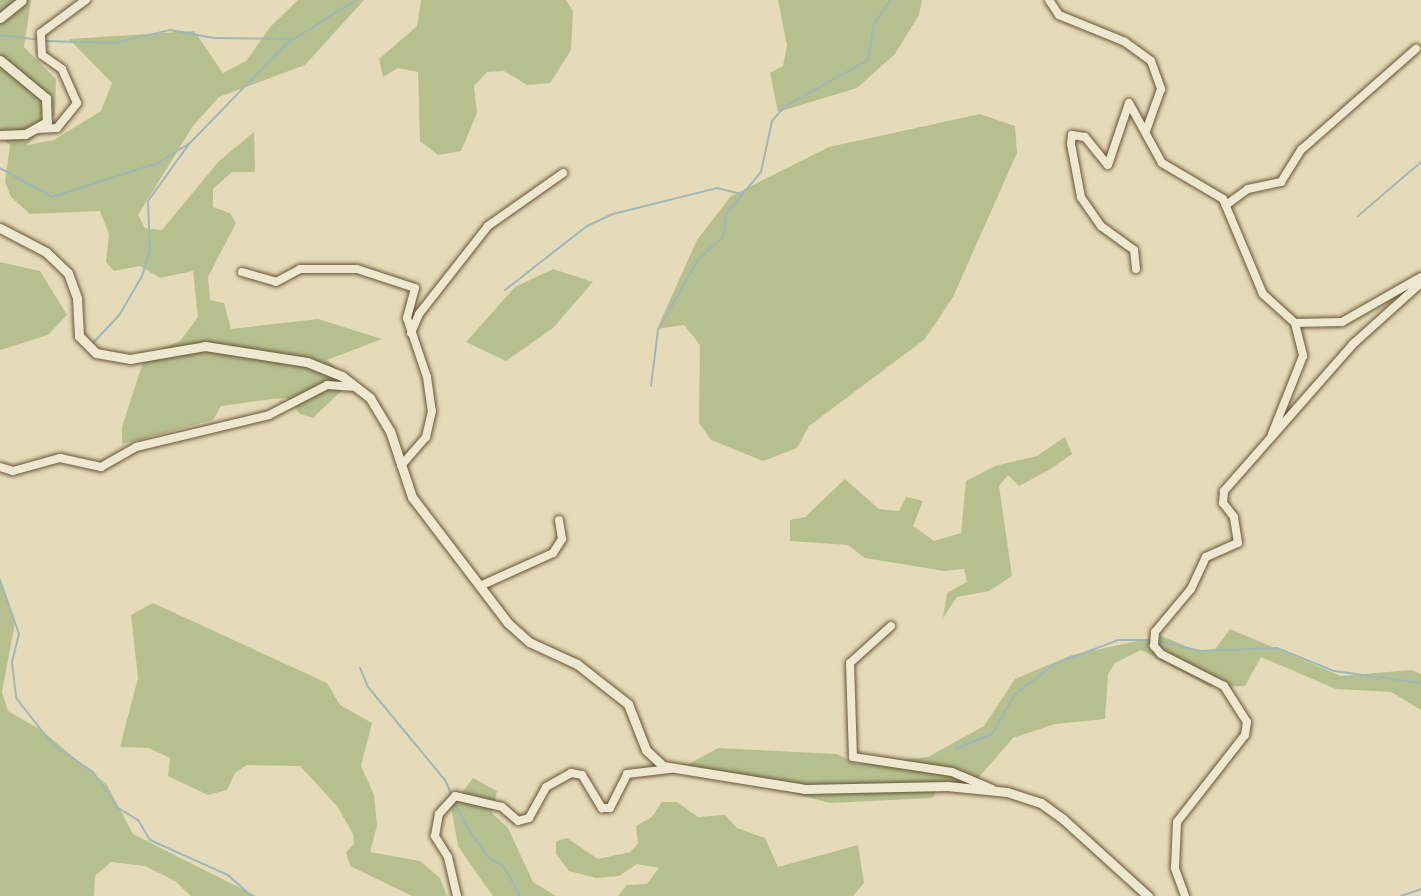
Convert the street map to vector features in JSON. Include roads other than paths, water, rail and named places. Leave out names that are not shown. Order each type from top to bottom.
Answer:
[{"type":"street","points":[[0,18],[22,0]]},
{"type":"street","points":[[0,135],[57,128],[77,103],[62,69],[42,55],[41,33],[86,0]]},
{"type":"street","points":[[1049,0],[1059,15],[1125,42],[1151,62],[1161,88],[1146,130]]},
{"type":"street","points":[[1226,205],[1248,189],[1281,182],[1302,149],[1416,49]]},
{"type":"street","points":[[0,60],[46,98],[47,122],[37,129]]},
{"type":"street","points":[[1136,269],[1134,250],[1101,226],[1081,197],[1071,144],[1072,135],[1085,137],[1108,165],[1129,103],[1146,130],[1162,163],[1226,205],[1263,294],[1295,323],[1319,327],[1342,322],[1421,277]]},
{"type":"street","points":[[411,333],[419,314],[488,226],[563,173]]},
{"type":"street","points":[[0,228],[46,252],[69,273],[77,298],[79,336],[96,353],[130,359],[205,346],[307,362],[357,387],[382,412],[412,496],[480,586],[530,642],[577,664],[628,704],[646,750],[672,769]]},
{"type":"street","points":[[242,272],[276,282],[300,269],[377,271],[415,288],[407,318],[427,377],[432,411],[426,437],[401,466]]},
{"type":"street","points":[[1185,896],[1175,868],[1177,822],[1245,735],[1247,722],[1224,686],[1161,654],[1153,637],[1191,588],[1206,557],[1238,543],[1234,517],[1223,503],[1224,491],[1353,344],[1421,284]]},
{"type":"street","points":[[1269,441],[1303,356],[1295,323]]},
{"type":"street","points":[[0,467],[13,471],[60,458],[101,467],[136,447],[269,415],[327,385],[357,387]]},
{"type":"street","points":[[480,586],[553,553],[562,539],[559,520]]},
{"type":"street","points":[[891,626],[850,663],[853,757],[951,772],[997,791],[1041,803],[1063,819],[1148,896]]},
{"type":"street","points":[[457,896],[448,857],[435,836],[439,814],[455,796],[502,807],[518,821],[529,818],[546,787],[571,773],[582,775],[602,808],[610,808],[627,774],[672,769],[805,789],[946,786],[997,791]]},
{"type":"waterway","points":[[0,168],[52,197],[158,163],[190,143],[286,44],[356,0]]},
{"type":"waterway","points":[[651,386],[658,330],[699,258],[723,237],[727,213],[761,172],[772,121],[784,107],[868,60],[874,24],[890,0]]},
{"type":"waterway","points":[[44,41],[115,43],[170,30],[214,38],[292,39]]},
{"type":"waterway","points":[[0,35],[39,40]]},
{"type":"waterway","points":[[94,342],[120,314],[142,276],[150,251],[148,201],[189,144]]},
{"type":"waterway","points":[[1358,216],[1421,162]]},
{"type":"waterway","points":[[505,290],[587,226],[613,214],[717,188],[741,194]]},
{"type":"waterway","points":[[0,580],[19,634],[12,663],[16,698],[53,745],[93,772],[118,808],[138,820],[150,840],[228,875],[251,896]]},
{"type":"waterway","points":[[955,749],[992,734],[1015,694],[1055,664],[1118,640],[1152,640]]},
{"type":"waterway","points":[[1157,641],[1200,651],[1277,648],[1334,671],[1421,683]]},
{"type":"waterway","points":[[360,668],[368,687],[445,780],[465,824],[488,857],[504,867],[520,896]]},
{"type":"waterway","points":[[1401,896],[1421,889]]}]
